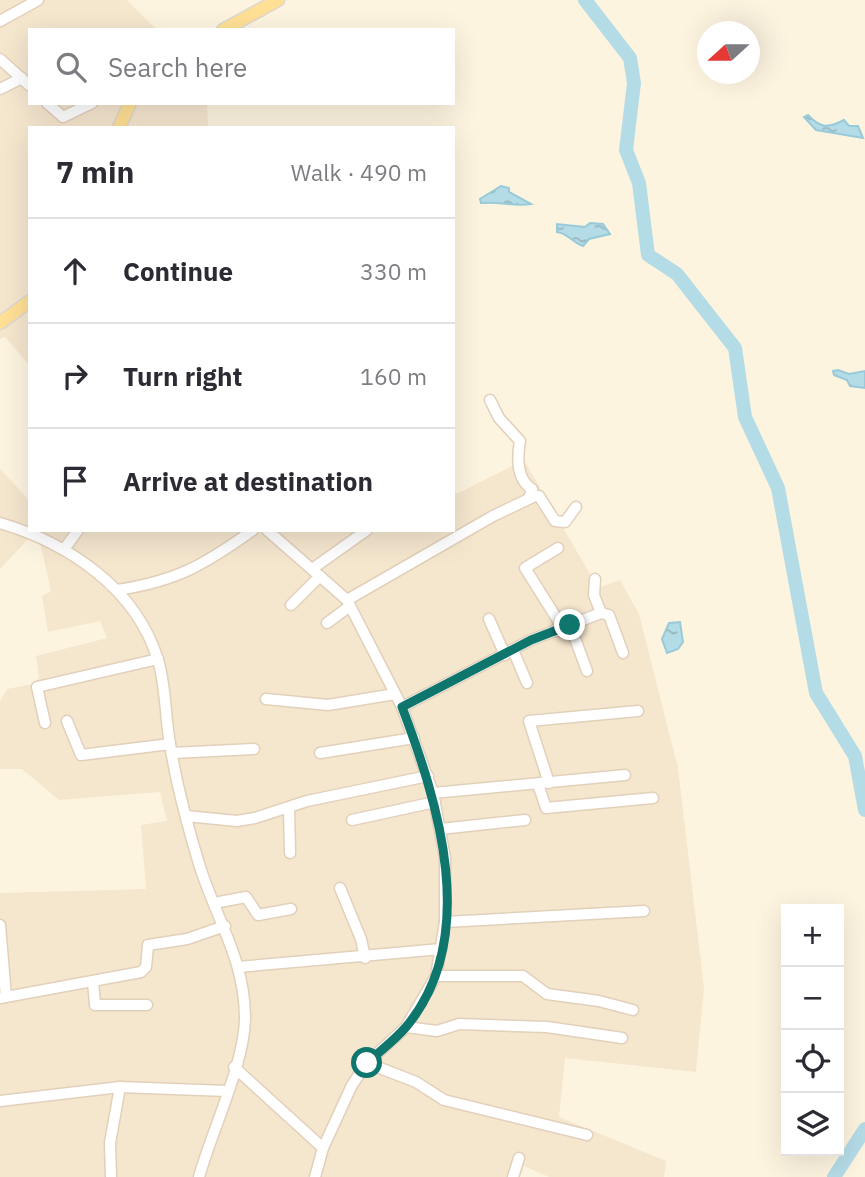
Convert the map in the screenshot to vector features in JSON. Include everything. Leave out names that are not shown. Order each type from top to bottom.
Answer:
[{"type":"main road","points":[[227,28],[278,0]]},
{"type":"main road","points":[[120,126],[129,105]]},
{"type":"main road","points":[[0,323],[28,302]]},
{"type":"street","points":[[0,21],[38,0]]},
{"type":"street","points":[[0,59],[26,82]]},
{"type":"street","points":[[0,89],[26,82]]},
{"type":"street","points":[[49,105],[63,117],[88,105]]},
{"type":"street","points":[[490,400],[499,418],[520,441],[520,473],[525,484],[532,489],[530,498]]},
{"type":"street","points":[[327,623],[349,603],[492,516],[530,498],[538,496],[555,521],[565,523],[576,508]]},
{"type":"street","points":[[0,523],[28,531]]},
{"type":"street","points":[[32,532],[65,548],[117,590],[139,618],[158,659],[171,749],[204,882],[225,926],[238,967],[244,1019],[234,1067],[199,1177]]},
{"type":"street","points":[[65,548],[77,532]]},
{"type":"street","points":[[117,590],[147,585],[197,568],[250,532]]},
{"type":"street","points":[[269,532],[349,603],[402,707],[414,738],[434,797],[445,858],[445,922],[436,976],[407,1027],[367,1063],[342,1105],[323,1148],[315,1177]]},
{"type":"street","points":[[291,606],[316,573],[365,532]]},
{"type":"street","points":[[558,548],[525,568],[559,622],[558,631]]},
{"type":"street","points":[[595,579],[594,595],[601,613]]},
{"type":"street","points":[[402,707],[509,653],[601,613],[609,615],[624,653]]},
{"type":"street","points":[[489,619],[527,683]]},
{"type":"street","points":[[570,625],[587,671]]},
{"type":"street","points":[[45,723],[37,687],[158,659]]},
{"type":"street","points":[[266,699],[328,705],[395,694]]},
{"type":"street","points":[[638,711],[528,721],[543,783],[546,808],[653,798]]},
{"type":"street","points":[[67,721],[81,755],[171,749],[254,749]]},
{"type":"street","points":[[320,753],[414,738]]},
{"type":"street","points":[[352,820],[434,797],[625,775]]},
{"type":"street","points":[[186,816],[237,821],[428,776]]},
{"type":"street","points":[[289,808],[290,853]]},
{"type":"street","points":[[440,829],[525,820]]},
{"type":"street","points":[[340,888],[361,939],[365,958]]},
{"type":"street","points":[[214,903],[246,897],[258,915],[291,909]]},
{"type":"street","points":[[445,922],[645,911]]},
{"type":"street","points":[[0,925],[3,998],[141,972],[146,967],[148,944],[187,939],[225,926]]},
{"type":"street","points":[[238,967],[365,958],[441,949]]},
{"type":"street","points":[[436,976],[523,976],[547,994],[599,1001],[633,1010]]},
{"type":"street","points":[[93,981],[95,1005],[147,1005]]},
{"type":"street","points":[[407,1027],[437,1031],[459,1024],[547,1027],[622,1038]]},
{"type":"street","points":[[367,1063],[416,1082],[444,1100],[587,1135]]},
{"type":"street","points":[[234,1067],[323,1148]]},
{"type":"street","points":[[0,1101],[120,1087],[227,1091]]},
{"type":"street","points":[[111,1177],[110,1143],[120,1087]]},
{"type":"street","points":[[513,1177],[519,1158]]},
{"type":"shaded area","points":[[0,0],[127,0],[155,28],[28,28],[28,105],[207,105],[208,126],[28,126],[28,364],[5,337],[0,339]]},
{"type":"shaded area","points":[[524,460],[598,588],[620,580],[639,614],[678,768],[704,988],[696,1072],[565,1058],[559,1117],[666,1161],[664,1177],[549,1177],[524,1166],[520,1177],[0,1177],[0,893],[146,889],[141,825],[167,821],[160,792],[59,800],[22,769],[0,769],[0,701],[7,689],[33,684],[39,678],[36,656],[107,638],[100,621],[48,632],[42,596],[51,591],[40,542],[29,538],[0,569],[0,469],[28,499],[28,532],[455,532],[455,492],[457,494]]},
{"type":"water","points":[[808,115],[825,126],[844,120],[849,126],[858,126],[863,138],[816,130],[804,117]]},
{"type":"water","points":[[501,186],[509,188],[509,192],[531,204],[481,203],[480,199]]},
{"type":"water","points":[[590,223],[603,224],[610,234],[589,239],[583,246],[557,232],[557,224],[585,227]]},
{"type":"water","points":[[833,371],[849,374],[865,371],[865,388],[850,386],[847,380],[834,375]]},
{"type":"water","points":[[680,622],[683,642],[678,649],[667,653],[662,639],[669,623]]},
{"type":"waterway","points":[[585,0],[630,58],[634,83],[626,150],[639,183],[648,255],[677,274],[735,348],[745,417],[778,488],[816,693],[855,756],[865,810]]},
{"type":"waterway","points":[[834,1177],[865,1129]]},
{"type":"route","points":[[367,1063],[407,1027],[436,976],[445,922],[445,858],[435,802],[402,707],[505,656],[531,640],[570,625]]}]
